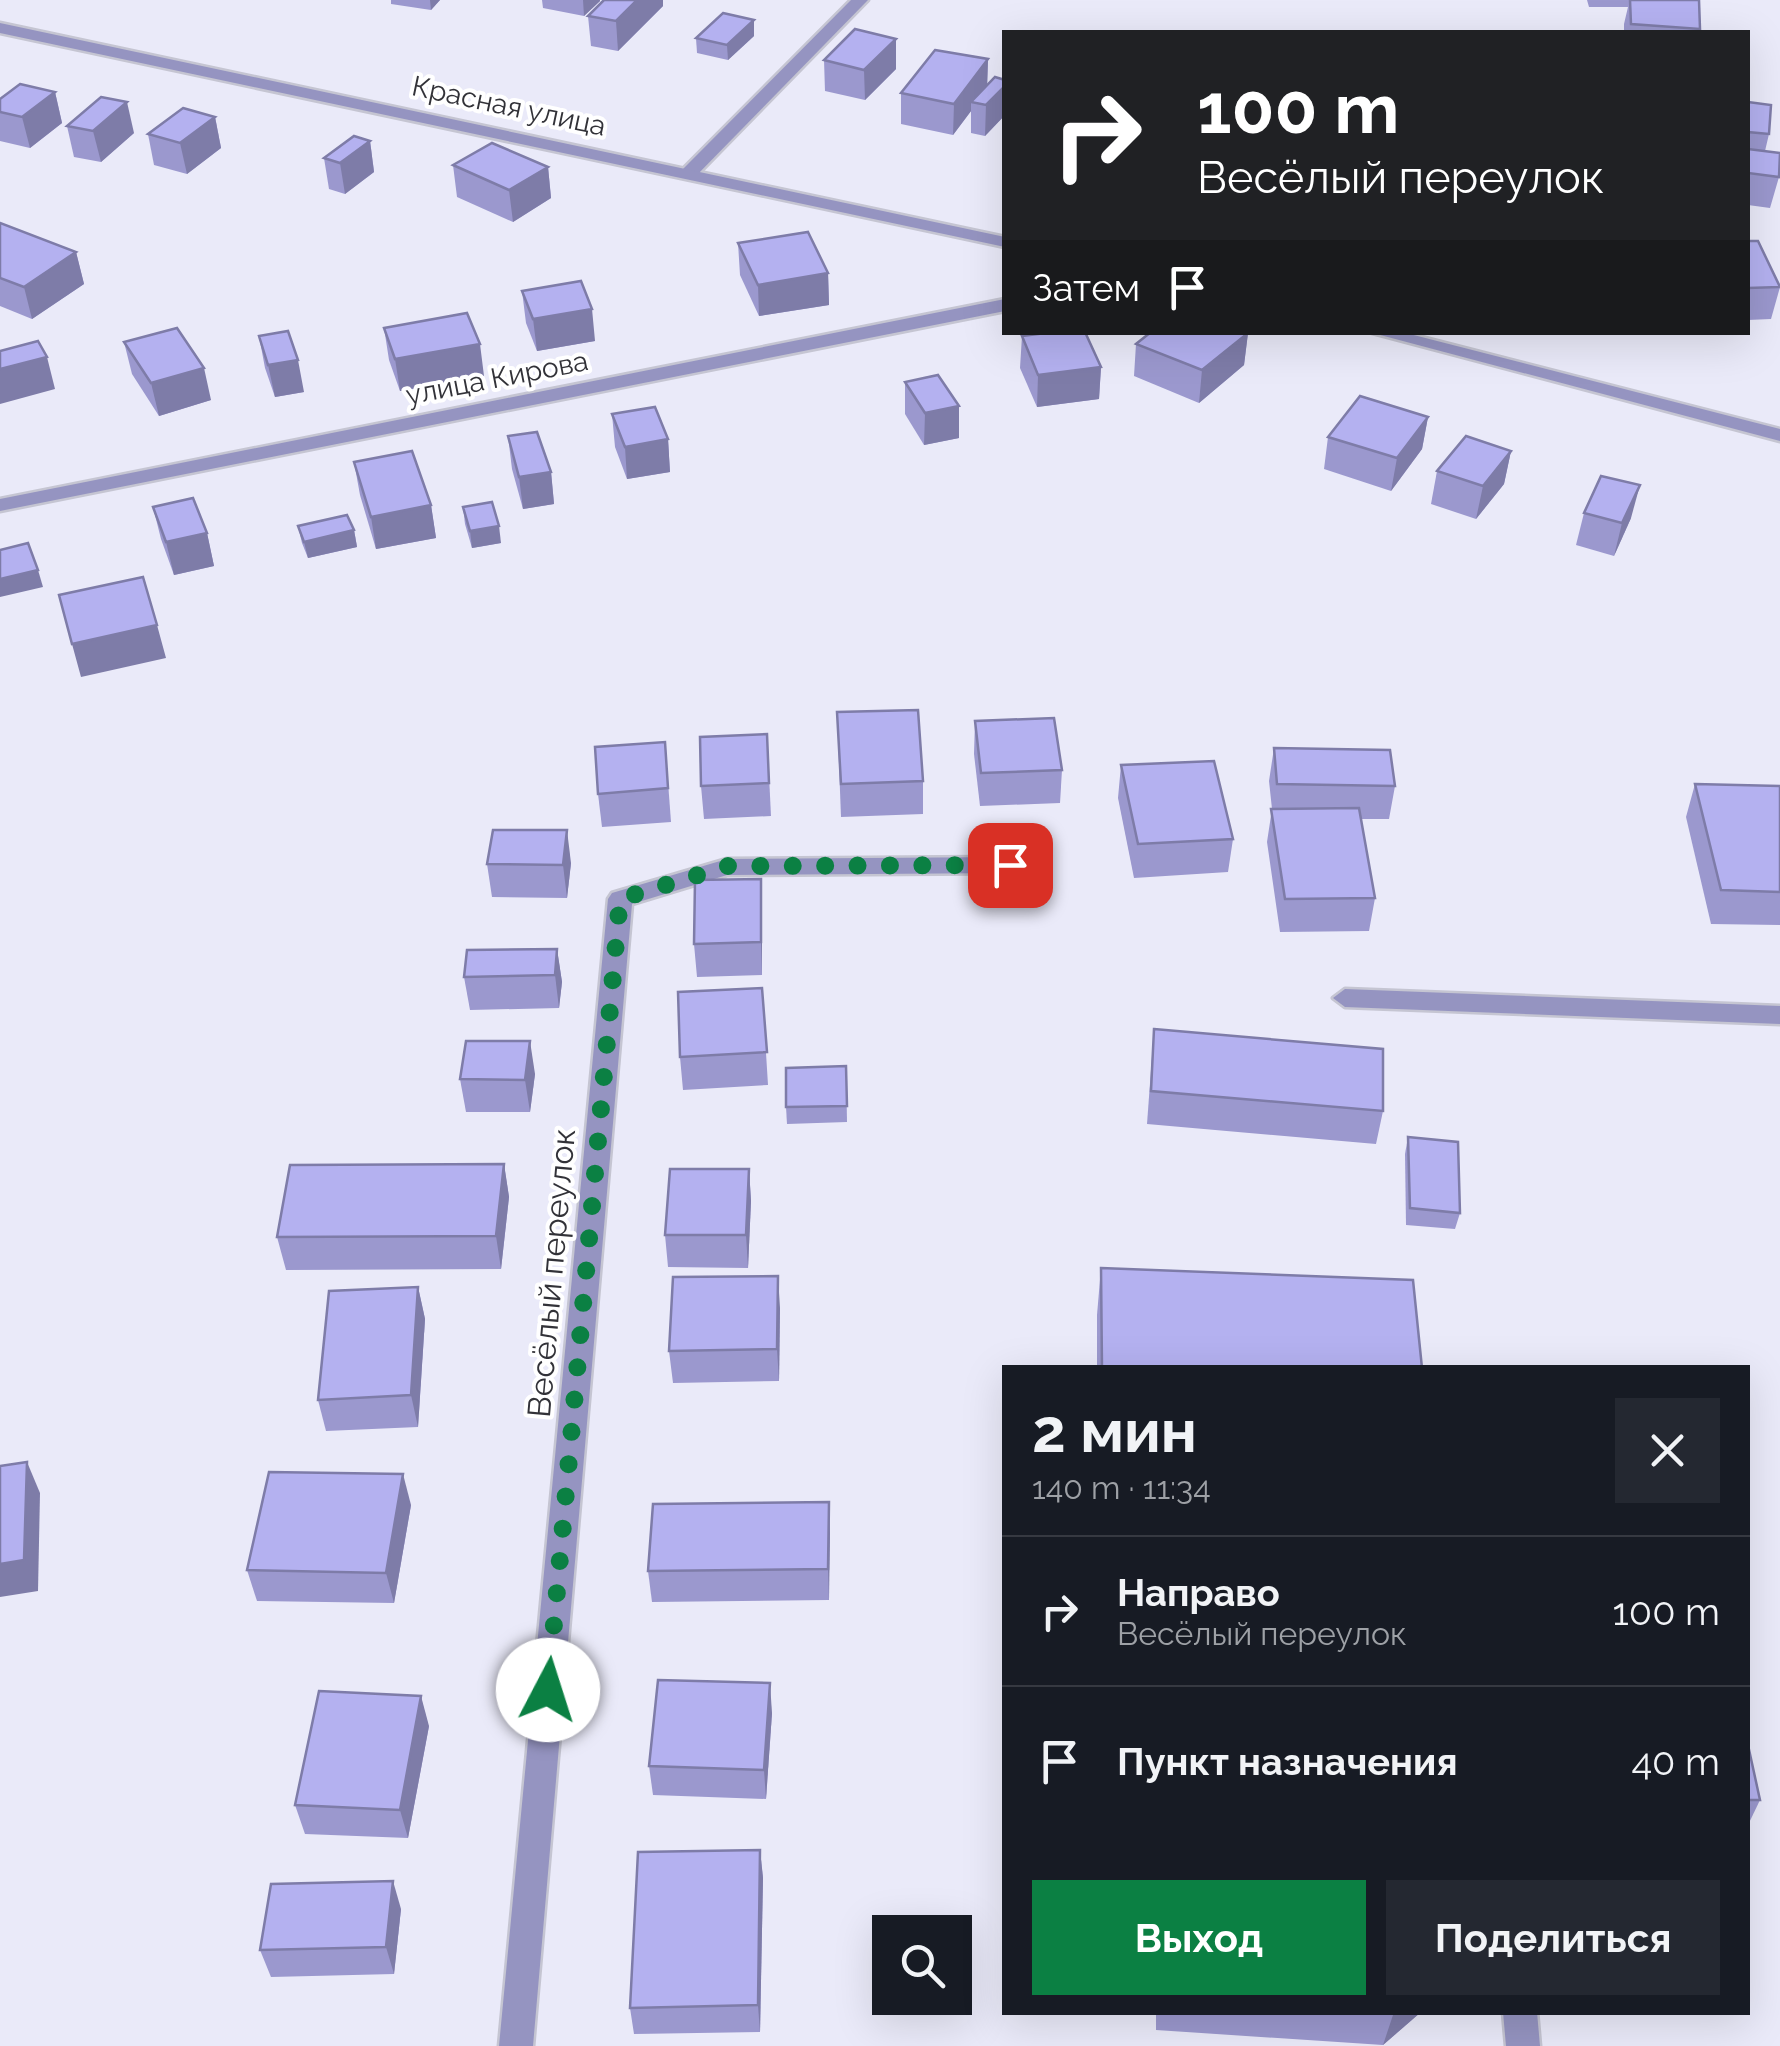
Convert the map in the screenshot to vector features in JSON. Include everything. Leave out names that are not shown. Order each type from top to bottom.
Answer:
[{"type":"street","points":[[689,173],[860,0]]},
{"type":"street","name":"Красная улица","points":[[0,28],[1002,241]]},
{"type":"street","name":"улица Кирова","points":[[0,504],[1002,305]]},
{"type":"street","points":[[1390,335],[1780,435]]},
{"type":"street","name":"Весёлый переулок","points":[[516,2046],[620,899],[727,866],[1010,865]]},
{"type":"street","points":[[1344,998],[1780,1015]]},
{"type":"street","points":[[1520,2015],[1523,2046]]},
{"type":"building","points":[[604,0],[637,0],[616,21],[588,16]]},
{"type":"building","points":[[1630,0],[1699,0],[1700,29],[1631,24]]},
{"type":"building","points":[[723,13],[754,20],[727,45],[696,38]]},
{"type":"building","points":[[855,29],[896,39],[864,70],[824,60]]},
{"type":"building","points":[[935,50],[988,59],[954,104],[901,93]]},
{"type":"building","points":[[995,77],[1002,79],[1002,89],[986,105],[971,102]]},
{"type":"building","points":[[20,84],[55,92],[22,117],[0,112],[0,99]]},
{"type":"building","points":[[101,97],[127,102],[93,131],[67,126]]},
{"type":"building","points":[[1750,102],[1771,105],[1769,134],[1750,132]]},
{"type":"building","points":[[183,108],[215,117],[180,143],[148,134]]},
{"type":"building","points":[[354,136],[370,141],[340,163],[324,158]]},
{"type":"building","points":[[492,143],[548,167],[509,190],[453,165]]},
{"type":"building","points":[[1750,149],[1780,153],[1779,177],[1750,173]]},
{"type":"building","points":[[0,223],[76,252],[24,287],[0,278]]},
{"type":"building","points":[[808,232],[828,273],[758,285],[738,243]]},
{"type":"building","points":[[1750,241],[1758,241],[1780,287],[1750,288]]},
{"type":"building","points":[[581,281],[592,309],[533,319],[522,291]]},
{"type":"building","points":[[467,313],[480,344],[395,359],[384,328]]},
{"type":"building","points":[[177,328],[204,368],[151,383],[124,342]]},
{"type":"building","points":[[288,331],[298,360],[268,365],[259,336]]},
{"type":"building","points":[[1086,335],[1101,367],[1038,375],[1022,336]]},
{"type":"building","points":[[1147,335],[1246,335],[1202,370],[1136,344]]},
{"type":"building","points":[[38,341],[47,357],[0,369],[0,351]]},
{"type":"building","points":[[938,375],[959,406],[925,413],[905,382]]},
{"type":"building","points":[[1360,396],[1428,417],[1397,458],[1328,437]]},
{"type":"building","points":[[655,407],[668,439],[625,447],[612,414]]},
{"type":"building","points":[[537,432],[551,472],[519,477],[508,436]]},
{"type":"building","points":[[1466,436],[1511,451],[1483,486],[1437,471]]},
{"type":"building","points":[[412,451],[431,505],[371,517],[354,462]]},
{"type":"building","points":[[1601,476],[1640,485],[1622,523],[1584,513]]},
{"type":"building","points":[[193,498],[207,533],[166,542],[153,507]]},
{"type":"building","points":[[492,502],[499,526],[470,531],[463,507]]},
{"type":"building","points":[[347,515],[354,530],[304,542],[298,526]]},
{"type":"building","points":[[28,543],[38,570],[0,579],[0,550]]},
{"type":"building","points":[[143,577],[157,625],[72,644],[59,595]]},
{"type":"building","points":[[918,710],[923,781],[841,784],[837,712]]},
{"type":"building","points":[[1054,718],[1062,770],[981,773],[975,721]]},
{"type":"building","points":[[767,734],[769,783],[701,786],[700,737]]},
{"type":"building","points":[[665,742],[668,788],[598,794],[595,747]]},
{"type":"building","points":[[1274,748],[1390,750],[1395,786],[1277,784]]},
{"type":"building","points":[[1214,761],[1233,839],[1138,844],[1121,765]]},
{"type":"building","points":[[1695,784],[1780,786],[1780,892],[1721,890]]},
{"type":"building","points":[[1359,808],[1375,898],[1285,899],[1271,809]]},
{"type":"building","points":[[493,830],[567,830],[563,865],[487,864]]},
{"type":"building","points":[[761,879],[761,942],[694,944],[695,880]]},
{"type":"building","points":[[557,949],[555,975],[464,977],[467,950]]},
{"type":"building","points":[[762,988],[767,1052],[680,1057],[678,992]]},
{"type":"building","points":[[1154,1029],[1383,1049],[1383,1111],[1151,1091]]},
{"type":"building","points":[[466,1041],[530,1041],[525,1080],[460,1079]]},
{"type":"building","points":[[846,1066],[847,1106],[786,1107],[786,1068]]},
{"type":"building","points":[[1408,1137],[1458,1142],[1460,1213],[1410,1208]]},
{"type":"building","points":[[504,1164],[496,1236],[277,1237],[290,1165]]},
{"type":"building","points":[[670,1169],[749,1169],[746,1235],[665,1235]]},
{"type":"building","points":[[1101,1268],[1413,1280],[1422,1365],[1102,1365]]},
{"type":"building","points":[[778,1276],[777,1349],[669,1351],[673,1277]]},
{"type":"building","points":[[418,1287],[411,1395],[318,1400],[329,1291]]},
{"type":"building","points":[[27,1462],[24,1560],[0,1564],[0,1466]]},
{"type":"building","points":[[269,1472],[403,1474],[386,1573],[247,1570]]},
{"type":"building","points":[[829,1502],[828,1569],[648,1571],[653,1504]]},
{"type":"building","points":[[658,1680],[770,1683],[764,1770],[649,1766]]},
{"type":"building","points":[[319,1691],[421,1696],[400,1810],[295,1805]]},
{"type":"building","points":[[1750,1754],[1760,1800],[1750,1800]]},
{"type":"building","points":[[760,1850],[758,2005],[630,2008],[638,1852]]},
{"type":"building","points":[[393,1881],[386,1947],[260,1950],[271,1884]]},
{"type":"route","points":[[548,1690],[620,899],[727,866],[1010,865]]}]
